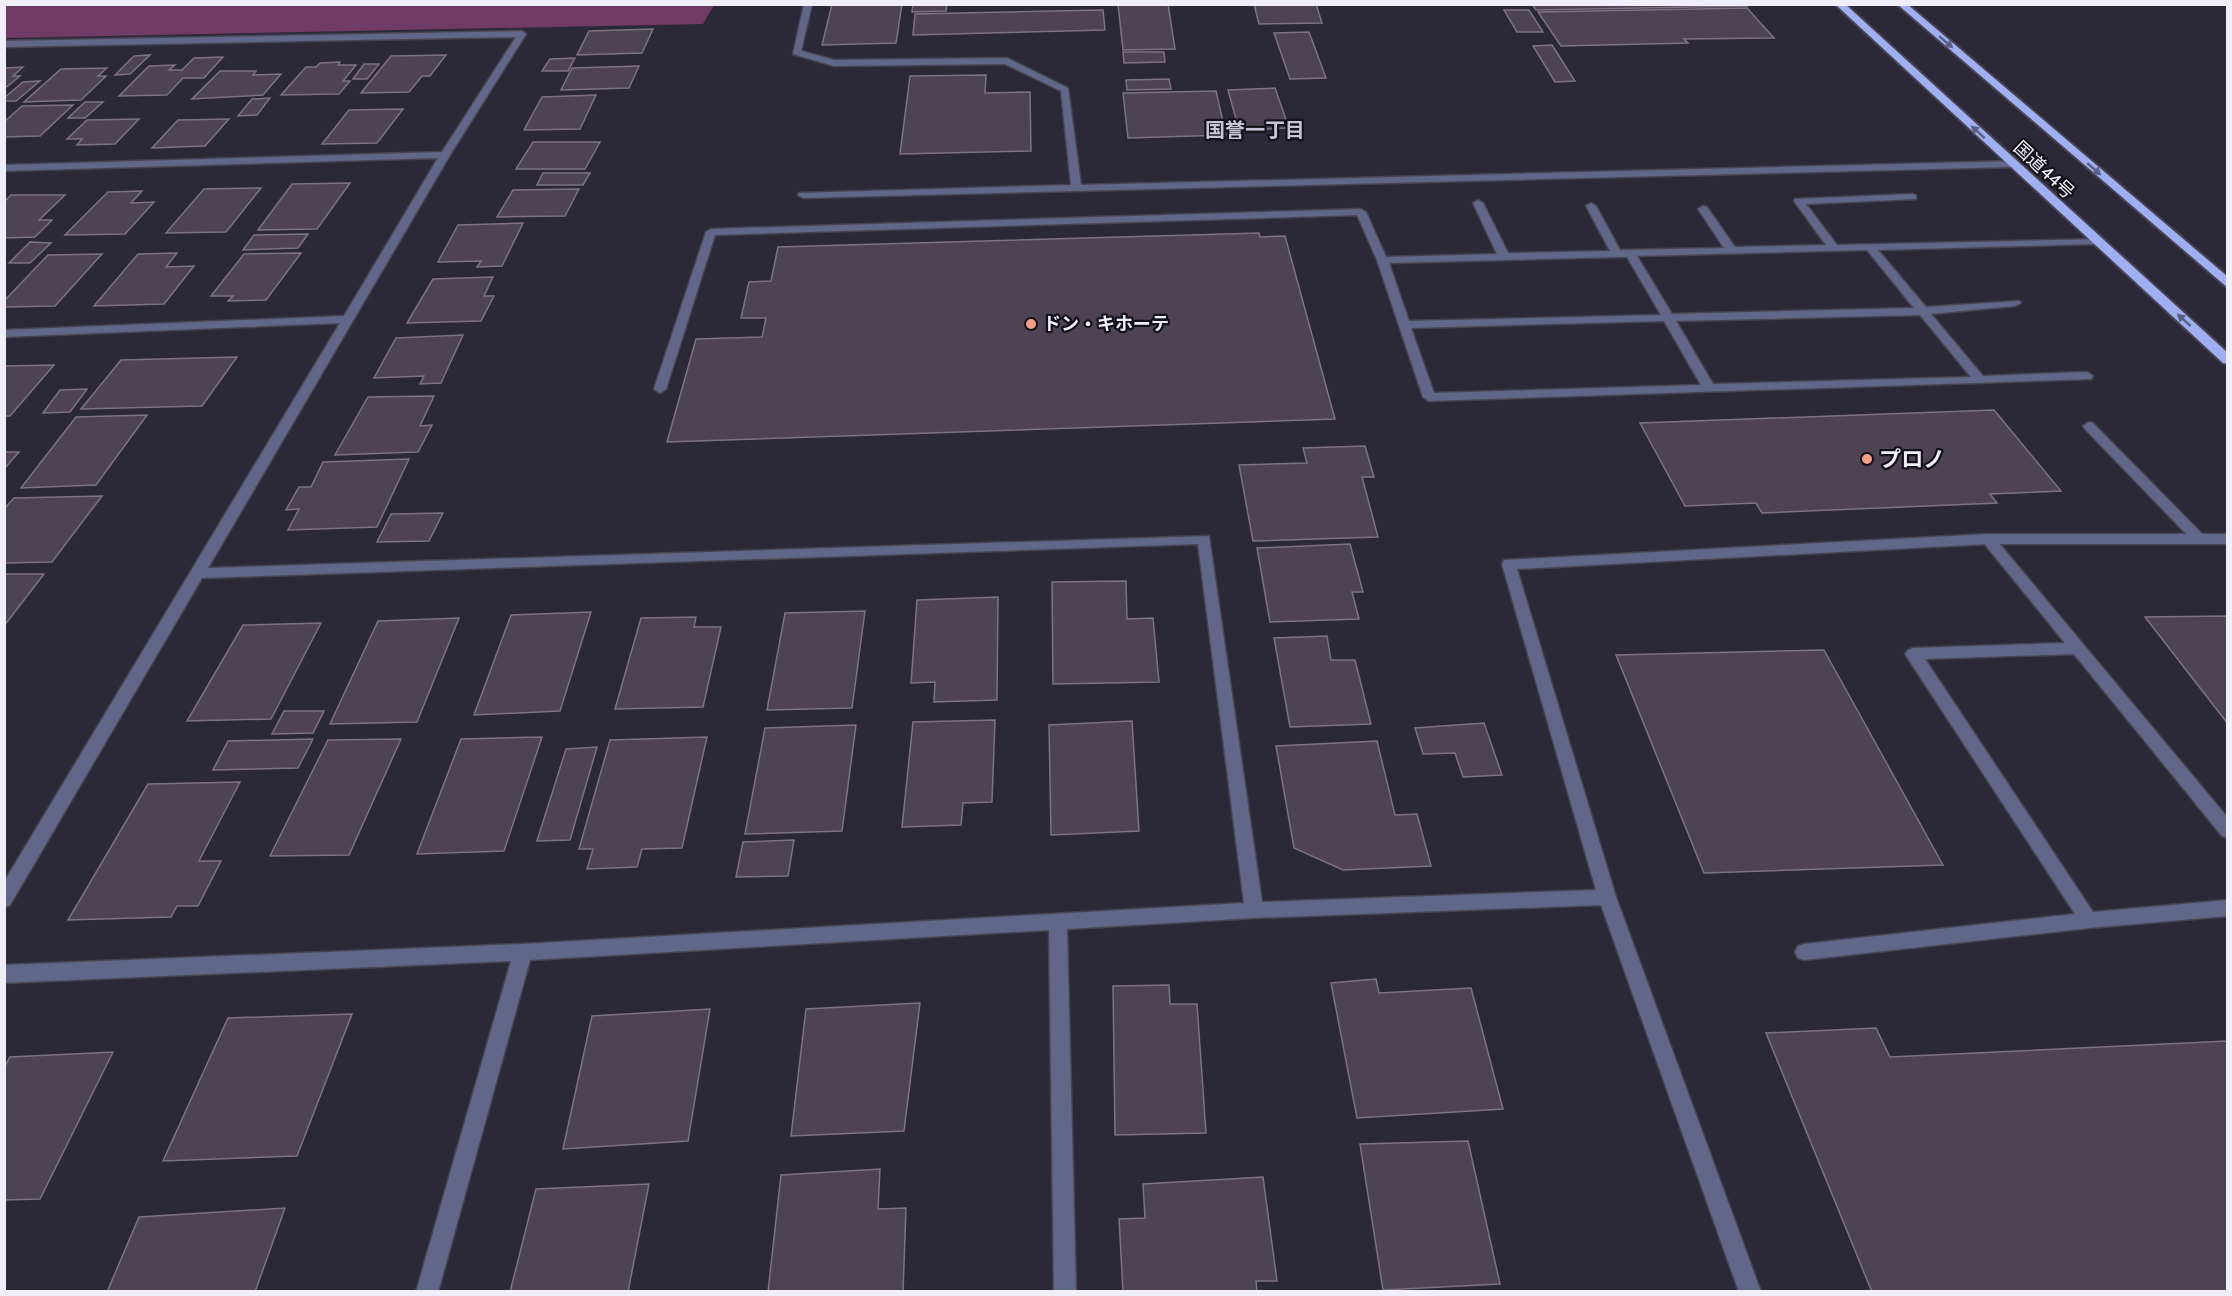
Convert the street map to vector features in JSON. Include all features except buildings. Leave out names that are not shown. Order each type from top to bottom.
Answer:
[{"type":"highway","name":"国道44号","points":[[1839,4],[2228,360]]},
{"type":"highway","name":"国道44号","points":[[1901,4],[2228,284]]},
{"type":"street","points":[[808,4],[796,52],[834,63],[1007,62],[1065,90],[1076,188]]},
{"type":"street","points":[[4,44],[522,34],[445,155],[4,899]]},
{"type":"street","points":[[4,168],[445,155]]},
{"type":"street","points":[[803,195],[2014,164]]},
{"type":"street","points":[[1834,248],[1799,201],[1912,197]]},
{"type":"street","points":[[1478,203],[1504,257]]},
{"type":"street","points":[[1591,206],[1668,318],[1710,388]]},
{"type":"street","points":[[1703,209],[1732,251]]},
{"type":"street","points":[[660,389],[711,231],[1361,212],[1382,260],[1429,397],[2087,376]]},
{"type":"street","points":[[1382,260],[2097,241]]},
{"type":"street","points":[[1870,247],[1980,380]]},
{"type":"street","points":[[1404,325],[1923,311],[2015,303]]},
{"type":"street","points":[[4,334],[349,319]]},
{"type":"street","points":[[2089,426],[2200,540]]},
{"type":"street","points":[[196,573],[1204,539],[1254,910]]},
{"type":"street","points":[[1750,1292],[1607,897],[1509,564],[1988,539],[2228,539]]},
{"type":"street","points":[[1988,539],[2228,831]]},
{"type":"street","points":[[2077,648],[1913,654],[2089,920]]},
{"type":"street","points":[[4,974],[523,952],[1254,910],[1607,897]]},
{"type":"street","points":[[1804,951],[2089,920],[2228,908]]},
{"type":"street","points":[[1058,921],[1065,1292]]},
{"type":"street","points":[[427,1292],[523,952]]},
{"type":"shaded area","points":[[4,5],[714,5],[703,24],[5,38]]},
{"type":"place","name":"ドン・キホーテ","points":[[1031,324]]},
{"type":"place","name":"プロノ","points":[[1867,459]]},
{"type":"district","name":"国誉一丁目","points":[[1255,130]]}]
